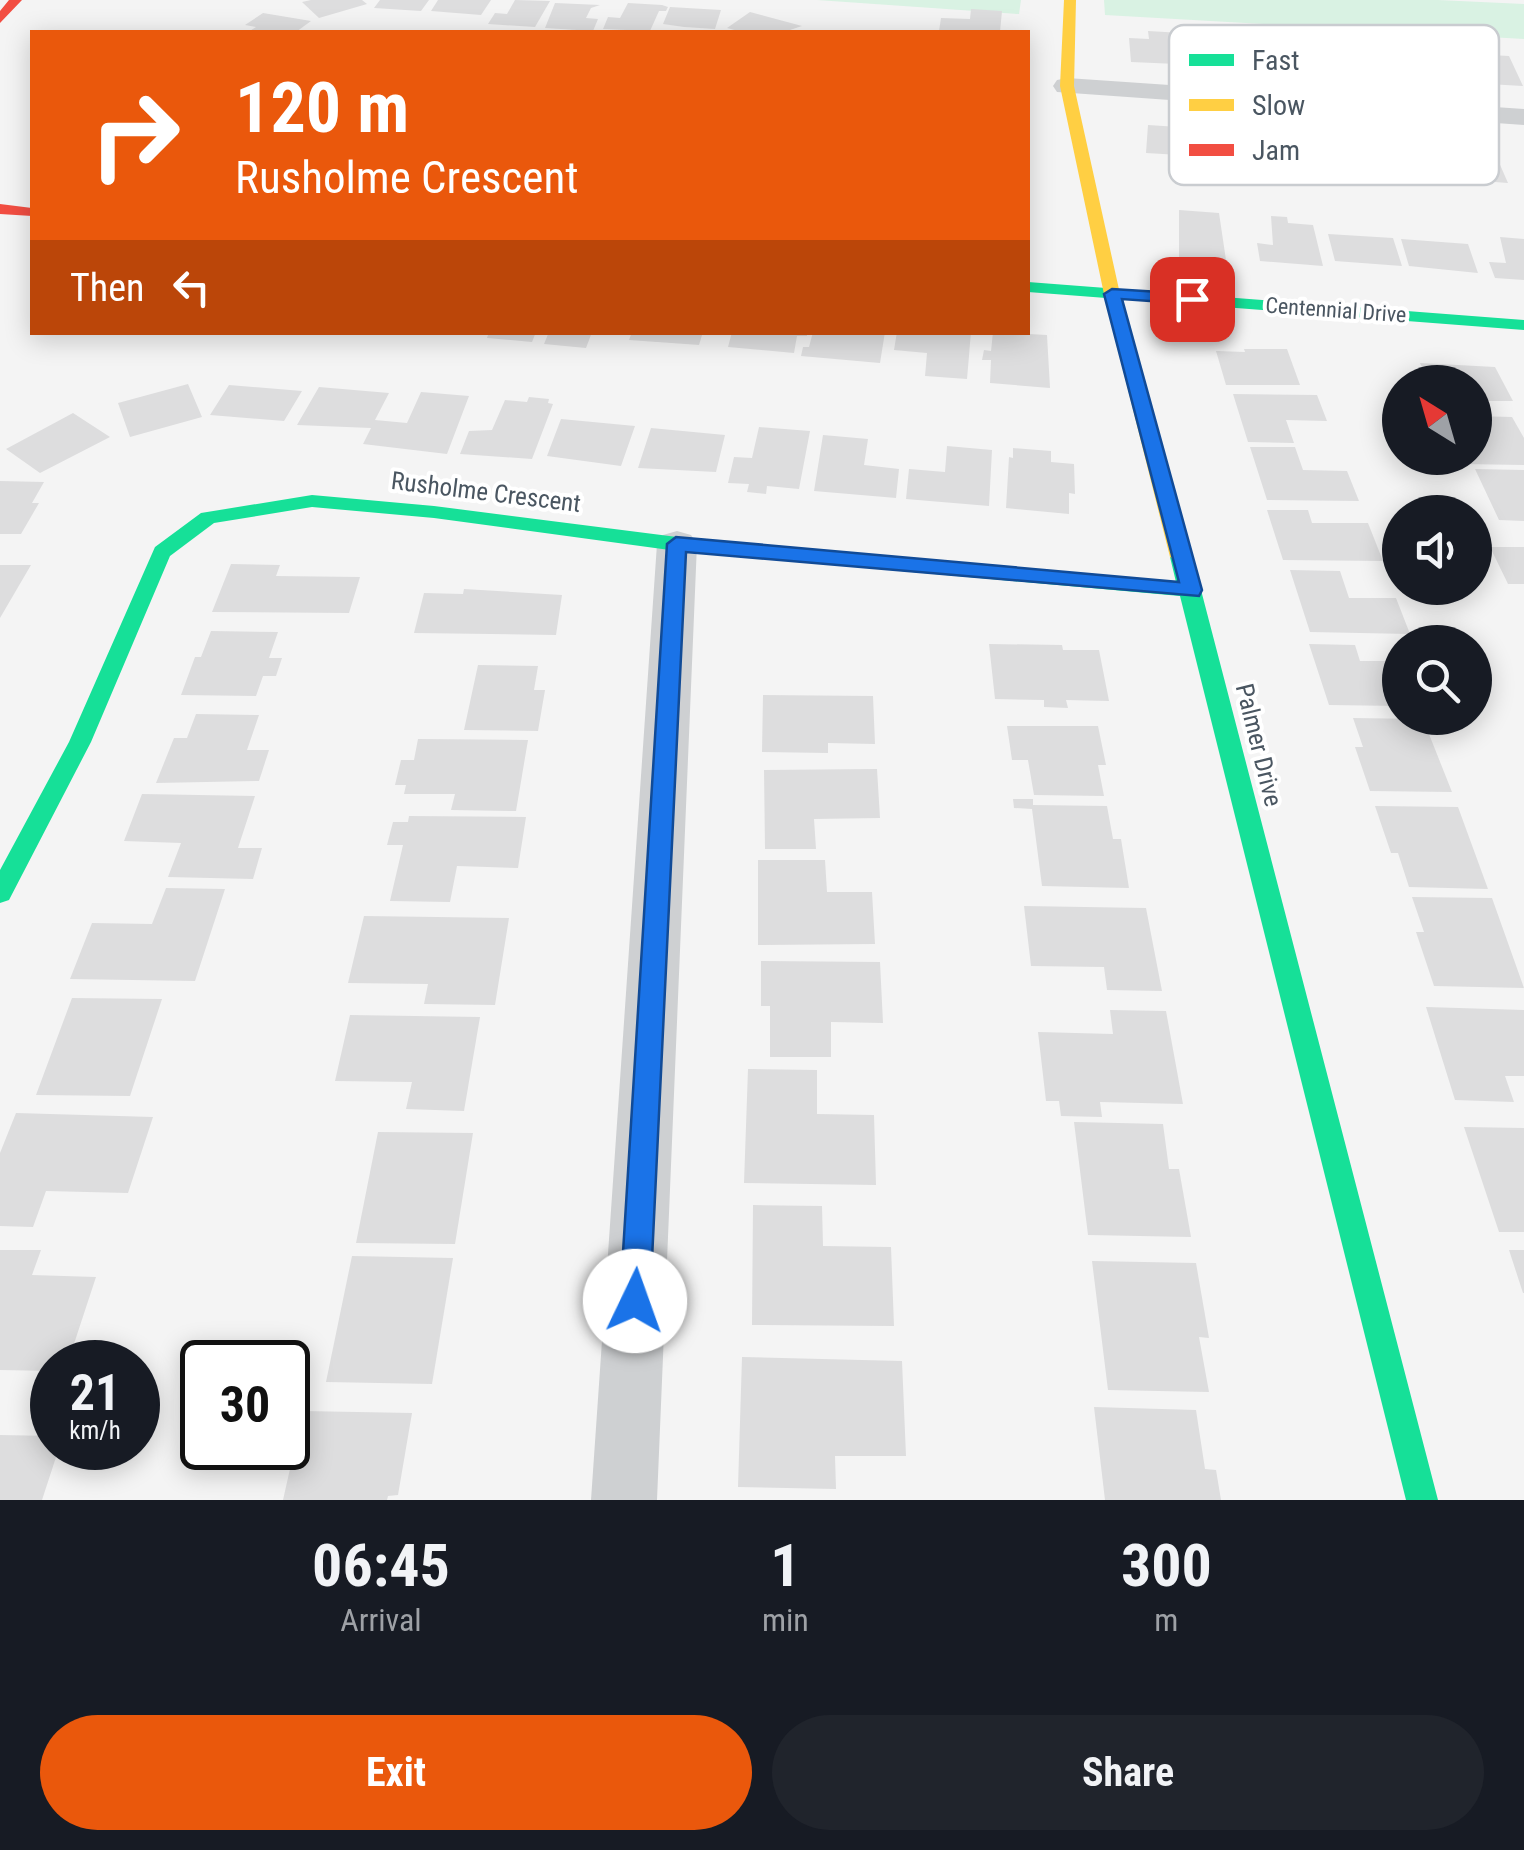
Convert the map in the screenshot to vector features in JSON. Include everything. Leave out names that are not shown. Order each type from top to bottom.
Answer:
[{"type":"street","points":[[0,19],[16,0]]},
{"type":"street","name":"Palmer Drive","points":[[1070,0],[1068,86],[1112,294],[1422,1500]]},
{"type":"street","points":[[1068,86],[1169,93]]},
{"type":"street","points":[[1499,114],[1524,116]]},
{"type":"street","points":[[0,210],[30,212]]},
{"type":"street","name":"Centennial Drive","points":[[1030,287],[1524,325]]},
{"type":"street","name":"Rusholme Crescent","points":[[0,894],[80,742],[162,552],[208,518],[312,500],[676,544],[1191,590]]},
{"type":"street","points":[[624,1500],[676,544]]},
{"type":"green space","points":[[817,0],[1021,0],[1019,14]]},
{"type":"green space","points":[[1104,0],[1438,0],[1524,4],[1524,39],[1499,38],[1499,25],[1280,25],[1105,15]]},
{"type":"building","points":[[362,0],[367,4],[319,18],[302,2]]},
{"type":"building","points":[[380,0],[429,0],[421,11],[374,8]]},
{"type":"building","points":[[438,0],[491,0],[481,15],[431,11]]},
{"type":"building","points":[[515,0],[550,1],[535,27],[488,24],[495,13],[507,14]]},
{"type":"building","points":[[555,3],[600,5],[591,8],[586,18],[598,19],[593,30],[545,28]]},
{"type":"building","points":[[628,3],[668,7],[659,11],[650,30],[603,29],[608,17],[620,18]]},
{"type":"building","points":[[670,7],[721,10],[715,29],[663,24]]},
{"type":"building","points":[[971,9],[1002,11],[1000,30],[939,30],[941,18],[970,19]]},
{"type":"building","points":[[750,12],[802,26],[790,30],[727,28]]},
{"type":"building","points":[[263,13],[311,21],[299,30],[251,30],[256,27],[245,25]]},
{"type":"building","points":[[1148,31],[1169,32],[1169,64],[1131,62],[1129,38],[1149,39]]},
{"type":"building","points":[[1499,55],[1509,56],[1523,86],[1499,85]]},
{"type":"building","points":[[1148,125],[1169,126],[1169,154],[1146,153]]},
{"type":"building","points":[[1499,162],[1508,183],[1499,182]]},
{"type":"building","points":[[1179,210],[1219,213],[1226,260],[1179,257]]},
{"type":"building","points":[[1271,216],[1287,217],[1288,223],[1313,225],[1323,266],[1260,261],[1257,243],[1273,245]]},
{"type":"building","points":[[1328,234],[1393,238],[1402,266],[1335,261]]},
{"type":"building","points":[[1500,237],[1524,239],[1524,280],[1495,278],[1489,262],[1506,263]]},
{"type":"building","points":[[1401,239],[1468,244],[1478,273],[1409,266]]},
{"type":"building","points":[[488,335],[535,335],[532,342],[487,338]]},
{"type":"building","points":[[548,335],[591,335],[586,348],[544,344]]},
{"type":"building","points":[[631,335],[702,335],[699,345],[629,340]]},
{"type":"building","points":[[731,335],[807,335],[797,336],[794,353],[728,347]]},
{"type":"building","points":[[812,335],[885,335],[880,363],[801,356],[803,347],[809,347]]},
{"type":"building","points":[[896,335],[971,335],[967,379],[925,376],[927,353],[894,350]]},
{"type":"building","points":[[993,335],[1047,335],[1050,388],[990,383],[991,360],[982,360],[984,350],[991,351]]},
{"type":"building","points":[[1244,349],[1287,349],[1300,385],[1226,385],[1216,351],[1245,352]]},
{"type":"building","points":[[1492,367],[1495,367],[1513,401],[1492,401]]},
{"type":"building","points":[[188,384],[202,417],[130,437],[118,403]]},
{"type":"building","points":[[229,385],[302,391],[284,421],[210,415]]},
{"type":"building","points":[[319,387],[389,393],[375,420],[407,423],[421,392],[469,396],[447,454],[363,444],[371,428],[297,425]]},
{"type":"building","points":[[1233,394],[1317,395],[1327,421],[1286,420],[1294,443],[1248,442]]},
{"type":"building","points":[[529,397],[549,399],[548,403],[553,404],[532,459],[460,454],[469,431],[492,430],[505,400],[527,402]]},
{"type":"building","points":[[73,413],[110,437],[40,473],[6,449]]},
{"type":"building","points":[[1492,416],[1512,417],[1524,438],[1524,465],[1492,464]]},
{"type":"building","points":[[561,419],[635,426],[621,466],[547,456]]},
{"type":"building","points":[[759,427],[810,431],[799,489],[767,486],[766,494],[747,492],[749,484],[728,483],[734,457],[752,458]]},
{"type":"building","points":[[651,428],[725,435],[716,472],[638,468]]},
{"type":"building","points":[[823,435],[868,439],[864,465],[899,469],[896,498],[814,491]]},
{"type":"building","points":[[947,446],[992,450],[989,506],[906,499],[909,469],[945,472]]},
{"type":"building","points":[[1250,447],[1295,447],[1303,470],[1347,471],[1359,501],[1267,500]]},
{"type":"building","points":[[1013,448],[1051,451],[1051,462],[1074,464],[1075,494],[1069,493],[1069,514],[1006,508]]},
{"type":"building","points":[[1492,469],[1524,470],[1524,521],[1499,520],[1492,495],[1487,495],[1478,475],[1492,475]]},
{"type":"building","points":[[0,481],[44,482],[32,503],[39,503],[21,534],[0,534]]},
{"type":"building","points":[[1267,510],[1308,510],[1312,523],[1368,523],[1382,558],[1382,561],[1283,560]]},
{"type":"building","points":[[1492,547],[1524,547],[1524,584],[1508,584]]},
{"type":"building","points":[[231,564],[280,565],[276,576],[360,577],[349,613],[212,612]]},
{"type":"building","points":[[0,565],[31,565],[0,618]]},
{"type":"building","points":[[1290,570],[1340,571],[1349,598],[1382,598],[1382,605],[1399,605],[1406,625],[1382,625],[1382,633],[1310,632]]},
{"type":"building","points":[[464,589],[562,595],[556,635],[414,633],[424,593],[463,594]]},
{"type":"building","points":[[211,631],[278,632],[269,658],[282,658],[276,676],[263,676],[256,696],[181,695],[195,657],[201,657]]},
{"type":"building","points":[[989,644],[1099,650],[1109,701],[1066,700],[1068,708],[1044,707],[1044,700],[995,699]]},
{"type":"building","points":[[1309,644],[1355,645],[1360,661],[1382,661],[1382,706],[1329,705]]},
{"type":"building","points":[[478,665],[538,666],[534,690],[545,690],[538,731],[464,730]]},
{"type":"building","points":[[763,695],[873,696],[875,744],[828,743],[828,753],[762,752]]},
{"type":"building","points":[[196,714],[259,715],[247,750],[269,750],[259,781],[156,783],[174,738],[187,738]]},
{"type":"building","points":[[1353,718],[1382,718],[1382,735],[1429,735],[1452,792],[1370,791],[1355,747],[1363,747]]},
{"type":"building","points":[[1007,726],[1098,726],[1106,765],[1098,765],[1104,796],[1034,795],[1028,760],[1012,760]]},
{"type":"building","points":[[418,739],[528,740],[516,811],[451,810],[455,794],[404,794],[406,785],[395,785],[401,760],[414,760]]},
{"type":"building","points":[[877,769],[880,818],[814,819],[816,849],[765,849],[764,770]]},
{"type":"building","points":[[142,794],[255,796],[238,848],[262,848],[253,879],[168,877],[181,843],[124,841]]},
{"type":"building","points":[[1013,799],[1033,799],[1033,805],[1107,806],[1113,839],[1121,839],[1129,888],[1042,886],[1032,809],[1014,808]]},
{"type":"building","points":[[1375,806],[1458,807],[1488,889],[1409,887],[1398,853],[1391,853]]},
{"type":"building","points":[[409,816],[526,817],[518,868],[457,866],[450,902],[390,901],[403,845],[387,845],[393,822],[408,822]]},
{"type":"building","points":[[758,860],[825,860],[827,892],[872,892],[875,944],[758,945]]},
{"type":"building","points":[[166,888],[225,889],[195,981],[70,979],[92,923],[152,924]]},
{"type":"building","points":[[1412,897],[1492,898],[1524,988],[1434,986],[1416,932],[1424,932]]},
{"type":"building","points":[[1024,906],[1146,908],[1162,991],[1107,990],[1104,967],[1031,966]]},
{"type":"building","points":[[364,916],[509,918],[495,1005],[424,1004],[428,984],[348,983]]},
{"type":"building","points":[[761,961],[880,962],[883,1023],[831,1022],[831,1057],[770,1057],[770,1006],[761,1006]]},
{"type":"building","points":[[72,998],[162,999],[130,1096],[36,1095]]},
{"type":"building","points":[[1426,1007],[1524,1010],[1524,1076],[1505,1076],[1514,1102],[1455,1100]]},
{"type":"building","points":[[1110,1010],[1166,1011],[1183,1104],[1100,1102],[1102,1117],[1061,1116],[1059,1101],[1046,1101],[1038,1032],[1113,1034]]},
{"type":"building","points":[[350,1015],[480,1017],[464,1111],[406,1109],[412,1082],[335,1081]]},
{"type":"building","points":[[748,1069],[817,1070],[817,1114],[874,1115],[876,1185],[744,1183]]},
{"type":"building","points":[[16,1113],[153,1117],[128,1193],[46,1191],[33,1227],[0,1226],[0,1153]]},
{"type":"building","points":[[1074,1122],[1163,1124],[1169,1169],[1179,1169],[1191,1237],[1088,1235]]},
{"type":"building","points":[[1464,1127],[1524,1128],[1524,1232],[1499,1232]]},
{"type":"building","points":[[378,1132],[473,1133],[455,1244],[356,1243]]},
{"type":"building","points":[[753,1205],[822,1206],[823,1246],[891,1247],[894,1326],[752,1325]]},
{"type":"building","points":[[0,1250],[41,1250],[32,1275],[96,1277],[75,1340],[30,1340],[30,1371],[0,1370]]},
{"type":"building","points":[[1509,1250],[1524,1250],[1524,1293],[1523,1293]]},
{"type":"building","points":[[352,1256],[453,1258],[432,1384],[326,1382]]},
{"type":"building","points":[[1092,1261],[1196,1263],[1209,1338],[1199,1337],[1209,1392],[1108,1390]]},
{"type":"building","points":[[742,1357],[902,1361],[906,1456],[835,1456],[836,1489],[738,1487]]},
{"type":"building","points":[[1094,1407],[1196,1410],[1205,1469],[1216,1470],[1221,1500],[1105,1500]]},
{"type":"building","points":[[310,1411],[412,1413],[398,1495],[388,1496],[387,1500],[283,1500],[290,1470],[310,1470]]},
{"type":"building","points":[[0,1435],[30,1436],[30,1470],[52,1470],[42,1500],[0,1500]]},
{"type":"traffic: fast","points":[[1030,287],[1524,325]]},
{"type":"traffic: fast","points":[[0,893],[80,742],[162,552],[208,518],[312,501],[434,512],[677,544],[1191,590]]},
{"type":"traffic: fast","points":[[1180,557],[1422,1500]]},
{"type":"traffic: slow","points":[[1070,0],[1067,86],[1112,294],[1180,557]]},
{"type":"traffic: jam","points":[[0,19],[16,0]]},
{"type":"traffic: jam","points":[[0,209],[30,212]]},
{"type":"route","points":[[635,1301],[676,544],[1191,590],[1112,294],[1192,299]]}]
